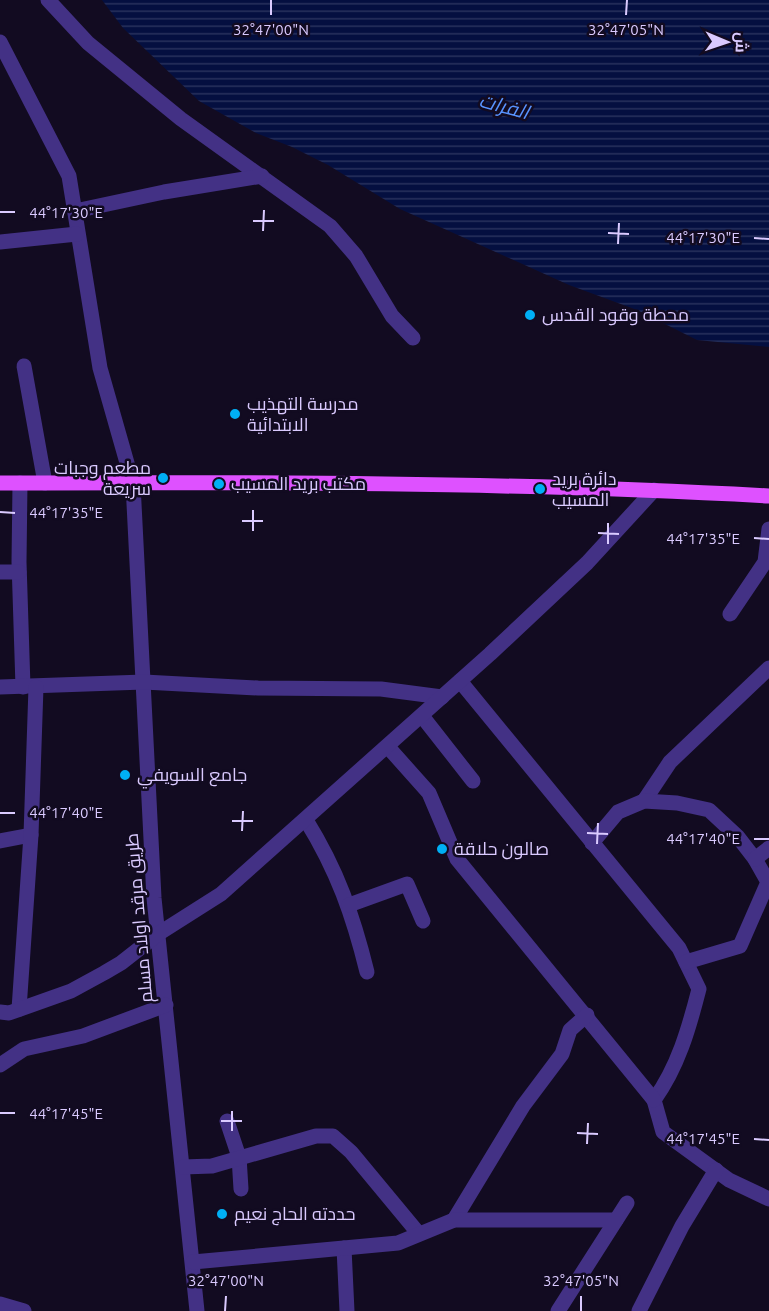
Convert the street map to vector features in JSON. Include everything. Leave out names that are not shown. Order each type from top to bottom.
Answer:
[{"type":"main road","points":[[0,483],[654,490],[769,496]]},
{"type":"street","points":[[48,0],[88,43],[153,96],[330,226],[356,256],[392,316],[413,339]]},
{"type":"street","name":"طريق مرقد اولاد مسلم","points":[[0,42],[69,176],[100,368],[133,484],[158,934],[193,1262],[195,1306]]},
{"type":"street","points":[[75,211],[164,192],[262,176]]},
{"type":"street","points":[[0,242],[78,234]]},
{"type":"street","points":[[24,366],[45,483]]},
{"type":"street","points":[[19,1010],[31,835],[30,687],[19,572],[20,483]]},
{"type":"street","points":[[0,1012],[19,1010],[71,991],[121,963],[158,934],[221,894],[388,747],[587,563],[654,490]]},
{"type":"street","points":[[730,614],[765,562],[769,529]]},
{"type":"street","points":[[0,572],[19,572]]},
{"type":"street","points":[[644,801],[670,762],[769,668]]},
{"type":"street","points":[[460,681],[679,948],[699,989],[690,1024],[670,1078],[654,1100]]},
{"type":"street","points":[[0,687],[144,682],[258,688],[381,689],[442,698]]},
{"type":"street","points":[[422,716],[473,780]]},
{"type":"street","points":[[388,747],[429,793],[457,859],[486,897],[587,1015],[654,1100],[663,1132],[729,1180],[769,1199]]},
{"type":"street","points":[[592,843],[618,812],[644,801],[677,802],[709,810],[738,837],[755,859],[768,882],[740,946],[686,962]]},
{"type":"street","points":[[306,820],[328,856],[349,905],[367,972]]},
{"type":"street","points":[[0,841],[31,835]]},
{"type":"street","points":[[755,859],[769,848]]},
{"type":"street","points":[[349,905],[407,884],[423,921]]},
{"type":"street","points":[[0,1065],[24,1049],[82,1036],[166,1005]]},
{"type":"street","points":[[453,1220],[523,1106],[562,1054],[570,1030],[587,1015]]},
{"type":"street","points":[[227,1120],[238,1158],[241,1189]]},
{"type":"street","points":[[183,1167],[212,1166],[316,1136],[333,1136],[351,1152],[419,1234]]},
{"type":"street","points":[[639,1311],[682,1226],[716,1170]]},
{"type":"street","points":[[558,1311],[627,1203]]},
{"type":"street","points":[[193,1262],[398,1243],[453,1220],[616,1220]]},
{"type":"street","points":[[344,1248],[347,1311]]},
{"type":"street","points":[[0,1304],[24,1311]]},
{"type":"water","name":"الفرات","points":[[102,0],[769,0],[769,347],[697,340],[637,310],[569,285],[400,209],[328,165],[292,147],[256,133],[199,101],[123,28]]},
{"type":"place","name":"محطة وقود القدس","points":[[530,315]]},
{"type":"place","name":"مدرسة التهذيب الابتدائية","points":[[235,414]]},
{"type":"place","name":"مطعم وجبات سريعة","points":[[163,478]]},
{"type":"place","name":"مكتب بريد المسيب","points":[[219,484]]},
{"type":"place","name":"دائرة بريد المسيب","points":[[540,489]]},
{"type":"place","name":"جامع السويفي","points":[[125,775]]},
{"type":"place","name":"صالون حلاقة","points":[[442,849]]},
{"type":"place","name":"حددته الحاج نعيم","points":[[222,1214]]}]
